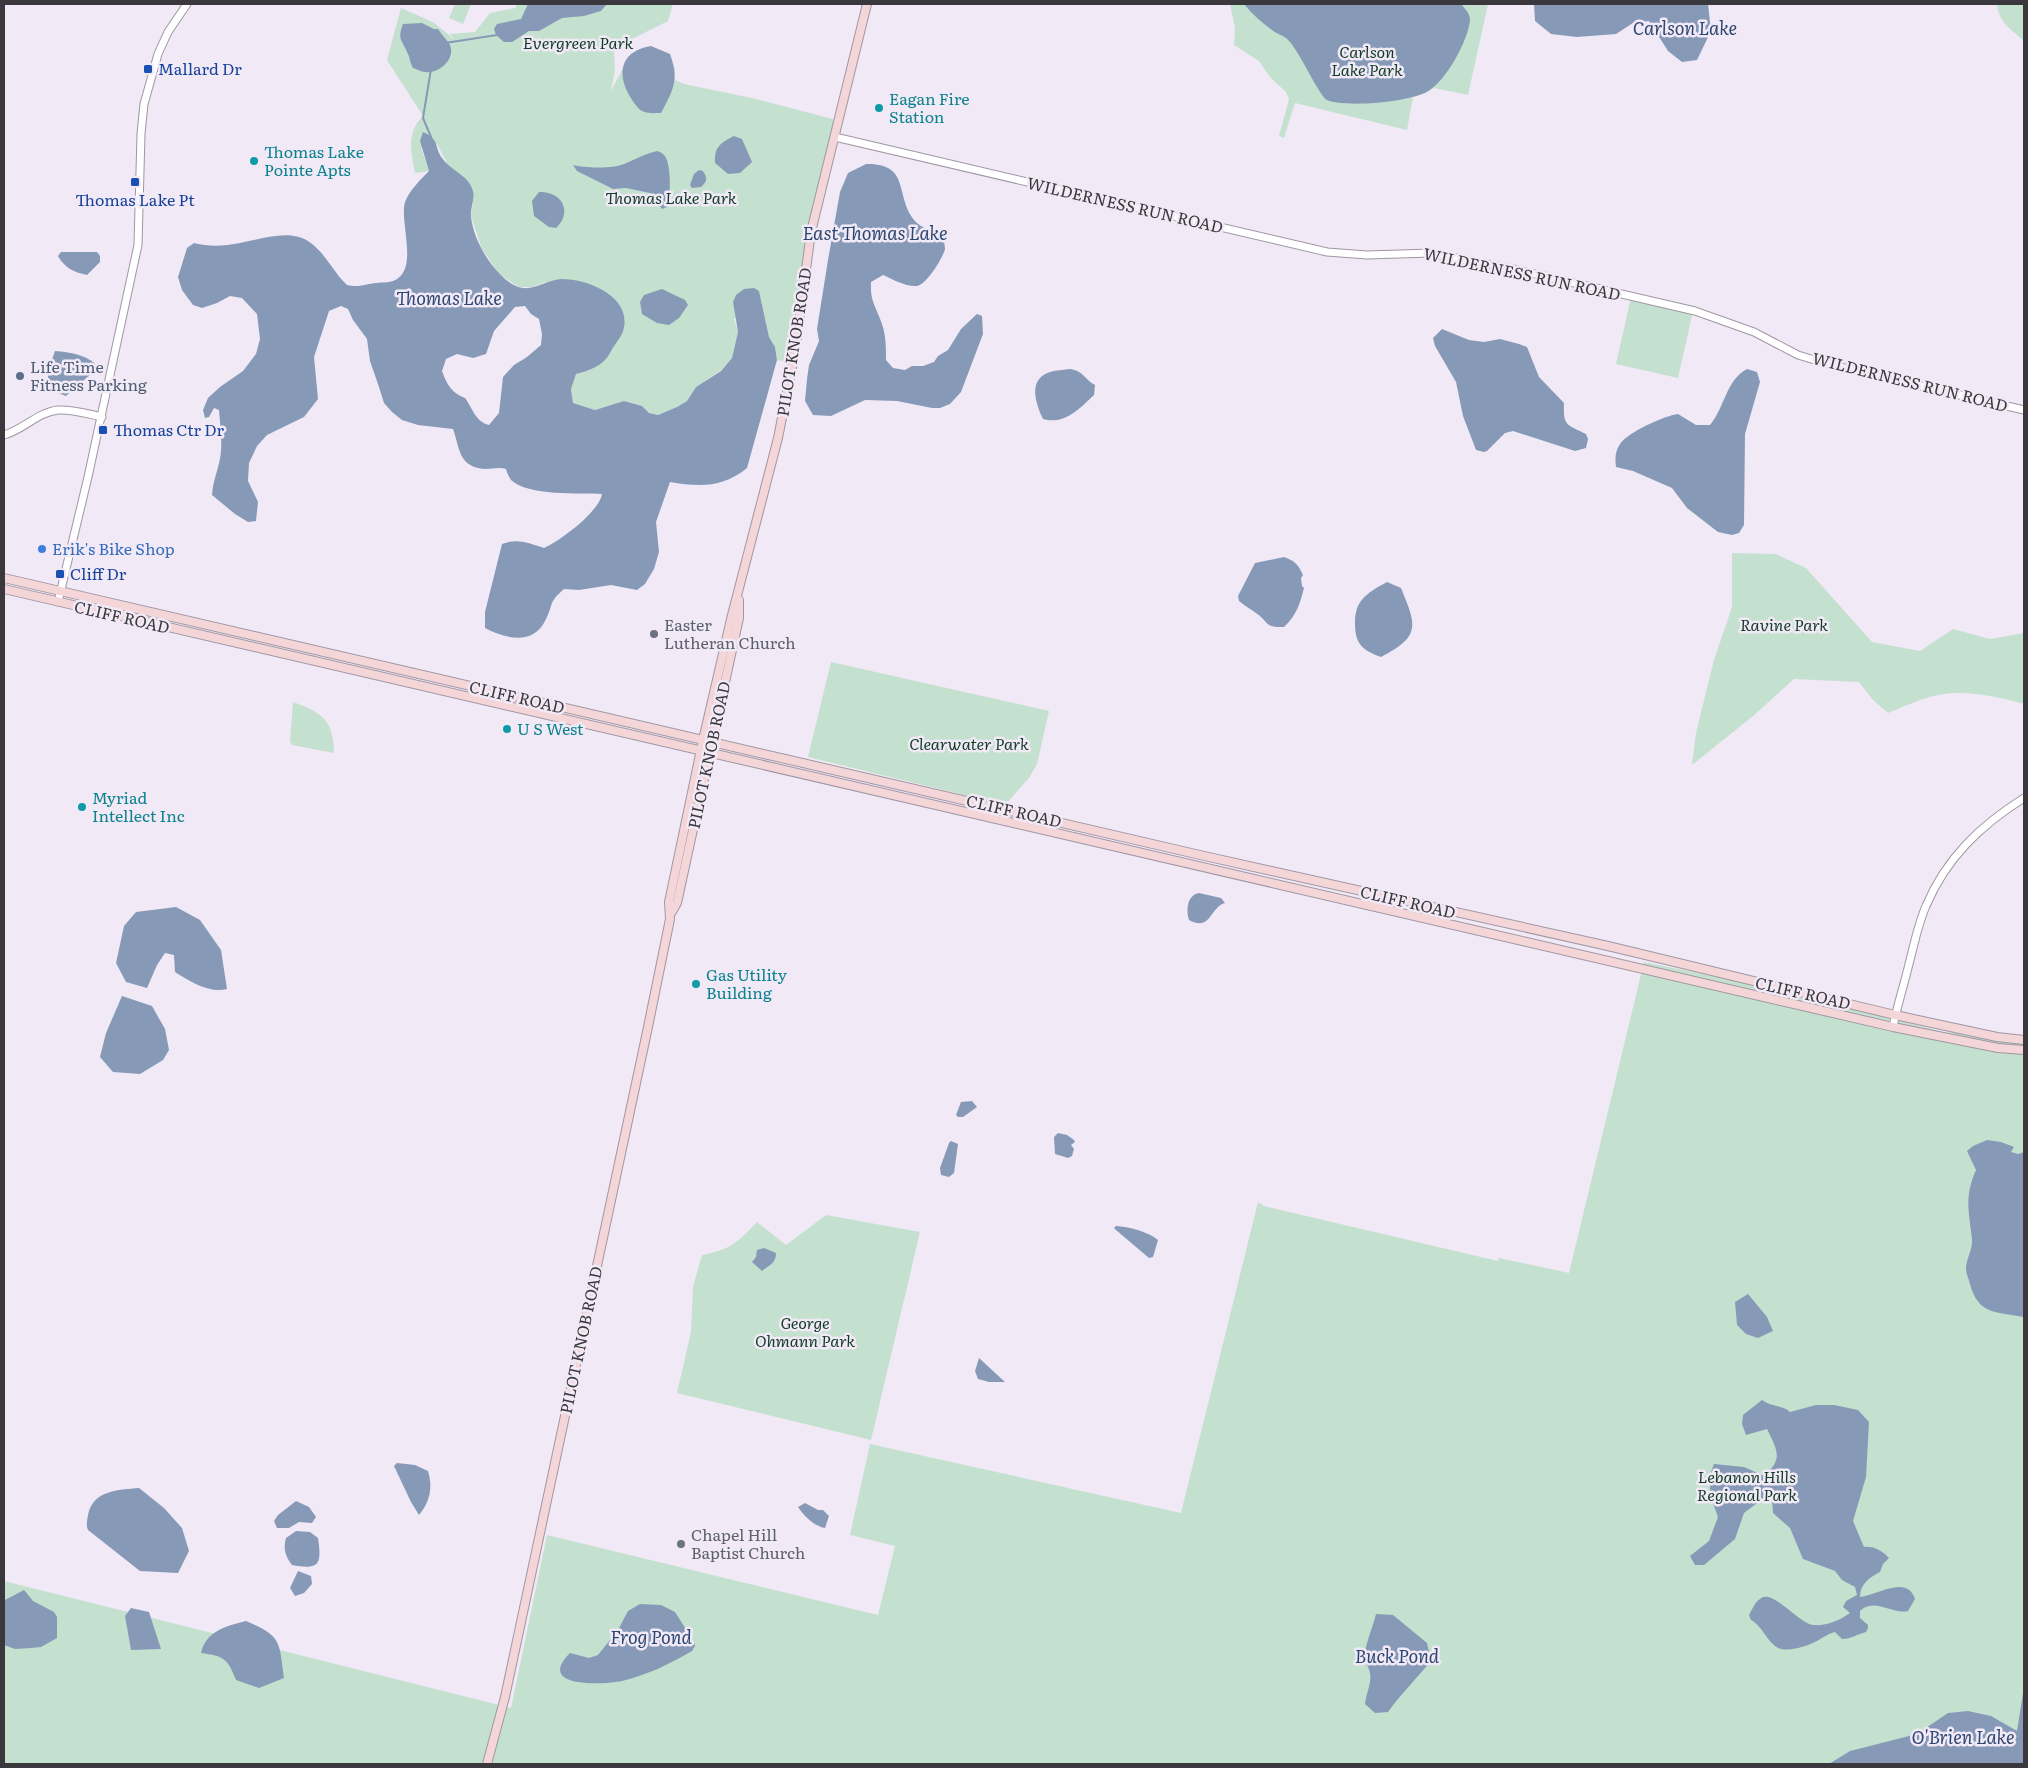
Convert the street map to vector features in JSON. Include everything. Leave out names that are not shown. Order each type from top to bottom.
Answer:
[{"type":"main road","name":"PILOT KNOB ROAD","points":[[487,1764],[514,1653],[613,1194],[670,915],[669,902],[703,740],[732,615],[778,438],[795,352],[811,232],[867,4]]},
{"type":"main road","name":"CLIFF ROAD","points":[[4,578],[1219,859],[1608,946],[1896,1015],[1997,1037],[2024,1040]]},
{"type":"main road","name":"CLIFF ROAD","points":[[4,590],[1893,1027],[1998,1048],[2024,1050]]},
{"type":"main road","name":"PILOT KNOB ROAD","points":[[670,915],[677,903],[711,753],[739,618],[739,593]]},
{"type":"street","points":[[58,602],[102,417],[138,245],[141,134],[144,104],[158,54],[168,32],[186,4]]},
{"type":"street","name":"WILDERNESS RUN ROAD","points":[[835,137],[1327,252],[1367,255],[1431,253],[1528,273],[1713,317],[1754,332],[1798,355],[1831,365],[2024,410]]},
{"type":"street","points":[[4,434],[14,432],[57,410],[72,410],[102,417]]},
{"type":"street","points":[[1893,1027],[1918,926],[1936,884],[1950,862],[1966,843],[1987,823],[2024,798]]},
{"type":"green space","points":[[455,4],[471,4],[463,24],[449,18]]},
{"type":"green space","name":"Thomas Lake Park","points":[[517,4],[673,4],[668,21],[632,39],[614,52],[615,70],[611,91],[631,53],[670,54],[675,68],[675,80],[684,84],[752,98],[840,121],[822,185],[793,363],[777,360],[775,347],[769,337],[759,291],[734,319],[738,332],[732,358],[721,370],[696,387],[687,401],[658,415],[649,413],[642,406],[624,401],[595,410],[573,403],[571,389],[576,374],[588,371],[598,365],[613,346],[545,282],[533,287],[519,287],[500,275],[482,249],[471,216],[473,203],[449,167],[437,144],[421,148],[429,171],[415,173],[411,143],[414,129],[423,116],[387,60],[401,8],[433,22],[455,40],[450,34],[475,32],[490,13],[515,8]]},
{"type":"green space","name":"Carlson Lake Park","points":[[1230,4],[1488,4],[1468,95],[1434,88],[1413,97],[1407,130],[1295,103],[1284,138],[1279,136],[1289,99],[1286,92],[1270,77],[1259,61],[1234,45],[1235,28]]},
{"type":"green space","points":[[1997,4],[2024,4],[2024,41],[2003,21]]},
{"type":"green space","points":[[1631,297],[1693,311],[1678,378],[1616,364]]},
{"type":"green space","name":"Ravine Park","points":[[1732,553],[1775,554],[1806,568],[1872,642],[1920,651],[1953,629],[1990,639],[2024,633],[2024,704],[1984,695],[1950,693],[1922,699],[1888,713],[1873,700],[1859,682],[1794,679],[1753,716],[1692,765],[1696,733],[1714,660],[1732,607]]},
{"type":"green space","name":"Clearwater Park","points":[[831,662],[1049,711],[1037,764],[1029,778],[1007,803],[993,802],[808,757]]},
{"type":"green space","points":[[293,702],[312,710],[324,719],[331,733],[334,753],[292,745],[290,741]]},
{"type":"green space","name":"Lebanon Hills Regional Park","points":[[1644,962],[1783,990],[1943,1032],[2024,1038],[2024,1764],[4,1764],[4,1581],[511,1708],[547,1535],[878,1615],[895,1546],[850,1535],[870,1444],[1181,1513],[1258,1202],[1264,1206],[1498,1261],[1499,1258],[1569,1273]]},
{"type":"green space","name":"George Ohmann Park","points":[[826,1215],[920,1232],[871,1440],[677,1393],[691,1332],[693,1287],[702,1255],[732,1245],[744,1236],[757,1222],[786,1245]]},
{"type":"water","points":[[528,4],[607,4],[601,11],[584,16],[562,18],[539,31],[529,31],[512,42],[504,42],[496,35],[494,29],[497,24],[521,19]]},
{"type":"water","name":"Carlson Lake Park","points":[[1244,4],[1461,4],[1468,13],[1470,20],[1465,39],[1455,60],[1442,79],[1428,91],[1420,95],[1394,101],[1348,104],[1327,100],[1323,97],[1293,45],[1253,15]]},
{"type":"water","name":"Carlson Lake","points":[[1534,4],[1708,4],[1711,31],[1697,60],[1682,62],[1668,51],[1649,21],[1633,23],[1616,34],[1577,37],[1551,34],[1535,21]]},
{"type":"water","points":[[422,23],[438,29],[450,45],[451,51],[448,61],[435,71],[422,72],[413,68],[400,36],[403,24]]},
{"type":"water","points":[[651,46],[670,54],[673,63],[674,84],[661,113],[642,111],[629,95],[623,78],[624,63],[628,57],[634,52]]},
{"type":"water","name":"Thomas Lake","points":[[423,132],[432,137],[442,158],[468,181],[473,191],[471,217],[476,236],[488,260],[504,278],[518,287],[524,288],[535,287],[562,279],[573,280],[597,287],[617,301],[625,322],[622,334],[604,361],[596,367],[576,374],[571,389],[573,403],[595,410],[624,401],[642,406],[649,413],[658,415],[687,401],[696,387],[721,371],[732,358],[738,332],[733,302],[736,295],[744,289],[754,288],[759,291],[769,337],[775,347],[777,360],[747,468],[738,475],[720,483],[691,485],[670,482],[656,522],[659,552],[654,569],[645,584],[637,590],[611,585],[579,590],[564,589],[553,600],[541,628],[527,637],[510,637],[485,628],[485,612],[502,544],[517,541],[544,548],[569,533],[587,517],[602,494],[554,493],[529,489],[511,480],[506,469],[485,469],[470,465],[459,449],[453,429],[418,425],[402,420],[384,403],[370,361],[367,339],[353,320],[348,309],[341,306],[329,311],[314,357],[318,399],[304,417],[267,435],[257,446],[249,463],[248,481],[258,502],[256,521],[248,522],[212,495],[221,451],[219,410],[214,408],[209,417],[205,418],[203,410],[208,398],[243,371],[256,354],[260,339],[257,314],[242,298],[230,296],[202,308],[193,305],[182,290],[178,277],[187,248],[194,243],[223,245],[283,235],[300,237],[308,241],[324,256],[347,285],[359,286],[393,281],[401,276],[407,257],[404,221],[405,202],[412,189],[429,171],[420,141]],"holes":[[[525,306],[531,314],[539,319],[542,334],[541,345],[514,365],[503,377],[499,413],[489,425],[484,423],[477,418],[465,398],[453,391],[448,384],[442,371],[446,359],[457,354],[473,358],[486,354],[494,331],[515,307]]]},
{"type":"water","points":[[734,136],[742,139],[752,162],[740,173],[728,174],[715,163],[716,153],[722,143]]},
{"type":"water","points":[[657,151],[666,158],[670,175],[667,207],[662,209],[650,193],[626,188],[613,189],[577,171],[573,165],[591,167],[619,166]]},
{"type":"water","name":"East Thomas Lake","points":[[866,164],[881,165],[890,169],[900,184],[910,214],[919,225],[942,234],[945,247],[938,264],[925,281],[917,286],[908,285],[883,275],[871,282],[872,299],[884,333],[886,360],[893,368],[905,370],[912,366],[923,366],[934,362],[938,356],[948,350],[961,329],[977,314],[982,316],[983,334],[961,392],[950,404],[940,408],[932,408],[897,401],[865,400],[831,416],[813,415],[805,401],[807,379],[809,365],[819,341],[817,329],[840,192],[848,173]]},
{"type":"water","points":[[699,170],[705,174],[706,181],[701,187],[692,188],[690,185],[694,174]]},
{"type":"water","points":[[539,192],[554,195],[562,204],[564,215],[556,228],[549,227],[534,216],[532,201]]},
{"type":"water","points":[[61,252],[97,252],[100,256],[100,262],[87,275],[82,274],[64,264],[58,256]]},
{"type":"water","points":[[662,289],[685,300],[688,305],[679,318],[669,325],[657,323],[642,314],[640,302],[644,295]]},
{"type":"water","points":[[1442,329],[1469,340],[1484,342],[1500,339],[1527,347],[1539,377],[1564,403],[1564,417],[1568,424],[1586,434],[1588,439],[1586,448],[1575,451],[1513,431],[1505,433],[1487,451],[1476,450],[1463,416],[1456,382],[1435,346],[1433,338]]},
{"type":"water","points":[[55,351],[72,353],[89,359],[97,366],[91,374],[66,396],[48,389],[48,371]]},
{"type":"water","points":[[1070,369],[1081,373],[1095,385],[1094,395],[1065,418],[1058,420],[1043,419],[1035,392],[1038,380],[1050,372]]},
{"type":"water","points":[[1747,369],[1757,372],[1760,382],[1745,434],[1744,525],[1739,533],[1732,535],[1718,532],[1687,508],[1672,488],[1633,471],[1616,467],[1616,455],[1624,439],[1647,425],[1672,415],[1678,414],[1696,425],[1710,425],[1734,380]]},
{"type":"water","points":[[1284,557],[1296,563],[1303,575],[1301,578],[1304,588],[1292,619],[1284,627],[1267,624],[1260,616],[1239,601],[1238,596],[1255,563]]},
{"type":"water","points":[[1387,582],[1401,588],[1410,611],[1412,628],[1404,643],[1381,657],[1364,649],[1358,641],[1355,630],[1355,617],[1359,603],[1373,590]]},
{"type":"water","points":[[1199,893],[1221,898],[1225,903],[1220,905],[1206,921],[1196,923],[1189,920],[1188,904],[1195,894]]},
{"type":"water","points":[[176,907],[200,920],[221,950],[227,989],[214,990],[200,986],[187,979],[175,972],[174,955],[165,953],[157,965],[147,988],[126,982],[116,963],[124,926],[136,912]]},
{"type":"water","points":[[122,996],[152,1006],[165,1029],[169,1050],[163,1060],[140,1074],[113,1072],[100,1057],[106,1033]]},
{"type":"water","points":[[972,1101],[977,1107],[963,1117],[956,1115],[961,1102]]},
{"type":"water","points":[[1058,1133],[1067,1135],[1075,1142],[1071,1145],[1074,1149],[1072,1156],[1068,1158],[1055,1154],[1054,1137]]},
{"type":"water","points":[[1987,1140],[2001,1142],[2014,1147],[2011,1152],[2018,1154],[2024,1152],[2024,1317],[1997,1313],[1983,1307],[1974,1294],[1966,1273],[1966,1265],[1972,1243],[1969,1197],[1976,1170],[1967,1151]]},
{"type":"water","points":[[951,1141],[958,1144],[954,1173],[949,1177],[941,1175],[940,1168]]},
{"type":"water","points":[[1116,1226],[1138,1230],[1158,1240],[1153,1257],[1149,1258],[1116,1230],[1114,1228]]},
{"type":"water","points":[[764,1248],[776,1253],[776,1257],[772,1264],[762,1271],[752,1262],[756,1257],[757,1250]]},
{"type":"water","points":[[1748,1294],[1767,1317],[1773,1331],[1758,1338],[1746,1334],[1737,1325],[1735,1302]]},
{"type":"water","points":[[979,1358],[1005,1382],[989,1382],[978,1379],[975,1371]]},
{"type":"water","points":[[1762,1400],[1790,1412],[1816,1405],[1834,1405],[1858,1410],[1869,1422],[1866,1477],[1853,1521],[1864,1547],[1877,1549],[1889,1558],[1883,1564],[1880,1572],[1863,1585],[1860,1597],[1890,1588],[1905,1588],[1911,1592],[1915,1599],[1908,1611],[1896,1611],[1878,1606],[1866,1607],[1860,1611],[1860,1618],[1868,1625],[1866,1632],[1842,1639],[1835,1632],[1813,1643],[1790,1649],[1775,1646],[1758,1625],[1751,1620],[1749,1615],[1760,1599],[1765,1597],[1771,1598],[1807,1623],[1823,1625],[1850,1613],[1843,1607],[1846,1601],[1857,1595],[1855,1587],[1842,1580],[1835,1571],[1803,1559],[1790,1528],[1773,1513],[1772,1499],[1761,1500],[1744,1513],[1735,1539],[1704,1565],[1695,1565],[1690,1556],[1709,1541],[1718,1517],[1710,1495],[1710,1475],[1714,1464],[1744,1467],[1764,1476],[1774,1464],[1777,1454],[1776,1449],[1767,1429],[1746,1435],[1742,1424],[1743,1415]]},
{"type":"water","points":[[397,1463],[415,1465],[428,1471],[430,1489],[428,1500],[419,1515],[394,1466]]},
{"type":"water","points":[[139,1488],[164,1508],[182,1528],[189,1551],[178,1573],[140,1571],[88,1530],[88,1515],[91,1507],[101,1496],[115,1491]]},
{"type":"water","points":[[296,1501],[309,1507],[316,1517],[312,1523],[299,1522],[289,1528],[277,1528],[274,1521],[278,1515]]},
{"type":"water","points":[[805,1503],[818,1510],[823,1510],[829,1516],[825,1528],[813,1523],[800,1510],[798,1507]]},
{"type":"water","points":[[296,1531],[310,1532],[318,1538],[319,1560],[317,1564],[308,1567],[292,1565],[285,1552],[285,1545],[286,1538]]},
{"type":"water","points":[[298,1571],[311,1576],[312,1584],[304,1593],[295,1596],[290,1588]]},
{"type":"water","points":[[24,1590],[33,1601],[54,1612],[57,1617],[57,1638],[41,1647],[15,1649],[4,1645],[4,1598],[5,1600]]},
{"type":"water","name":"Frog Pond","points":[[640,1604],[661,1605],[675,1612],[694,1642],[695,1646],[692,1651],[658,1669],[622,1681],[601,1683],[576,1682],[566,1678],[561,1673],[561,1664],[570,1653],[589,1658],[598,1655],[618,1630],[628,1611]]},
{"type":"water","points":[[131,1608],[149,1612],[161,1649],[131,1650],[125,1616]]},
{"type":"water","name":"Buck Pond","points":[[1376,1614],[1393,1615],[1427,1643],[1431,1661],[1388,1712],[1375,1713],[1365,1704],[1370,1671],[1364,1660]]},
{"type":"water","points":[[246,1621],[266,1631],[277,1641],[284,1678],[259,1688],[236,1680],[230,1667],[220,1657],[201,1653],[207,1639],[212,1635],[231,1625]]},
{"type":"water","name":"O'Brien Lake","points":[[2024,1687],[2024,1764],[1829,1764],[1850,1751],[1917,1734],[1948,1713],[1968,1711],[1991,1716],[2017,1731]]},
{"type":"waterway","points":[[445,43],[497,35]]},
{"type":"waterway","points":[[431,69],[423,118],[431,137]]},
{"type":"place","name":"Mallard Dr","points":[[148,69]]},
{"type":"place","name":"Eagan Fire Station","points":[[879,108]]},
{"type":"place","name":"Thomas Lake Pointe Apts","points":[[254,161]]},
{"type":"place","name":"Thomas Lake Pt","points":[[135,182]]},
{"type":"place","name":"Life Time Fitness Parking","points":[[20,376]]},
{"type":"place","name":"Thomas Ctr Dr","points":[[103,430]]},
{"type":"place","name":"Erik's Bike Shop","points":[[42,549]]},
{"type":"place","name":"Cliff Dr","points":[[60,574]]},
{"type":"place","name":"Easter Lutheran Church","points":[[654,634]]},
{"type":"place","name":"U S West","points":[[507,729]]},
{"type":"place","name":"Myriad Intellect Inc","points":[[82,807]]},
{"type":"place","name":"Gas Utility Building","points":[[696,984]]},
{"type":"place","name":"Chapel Hill Baptist Church","points":[[681,1544]]},
{"type":"park label","name":"Evergreen Park","points":[[578,43]]}]
